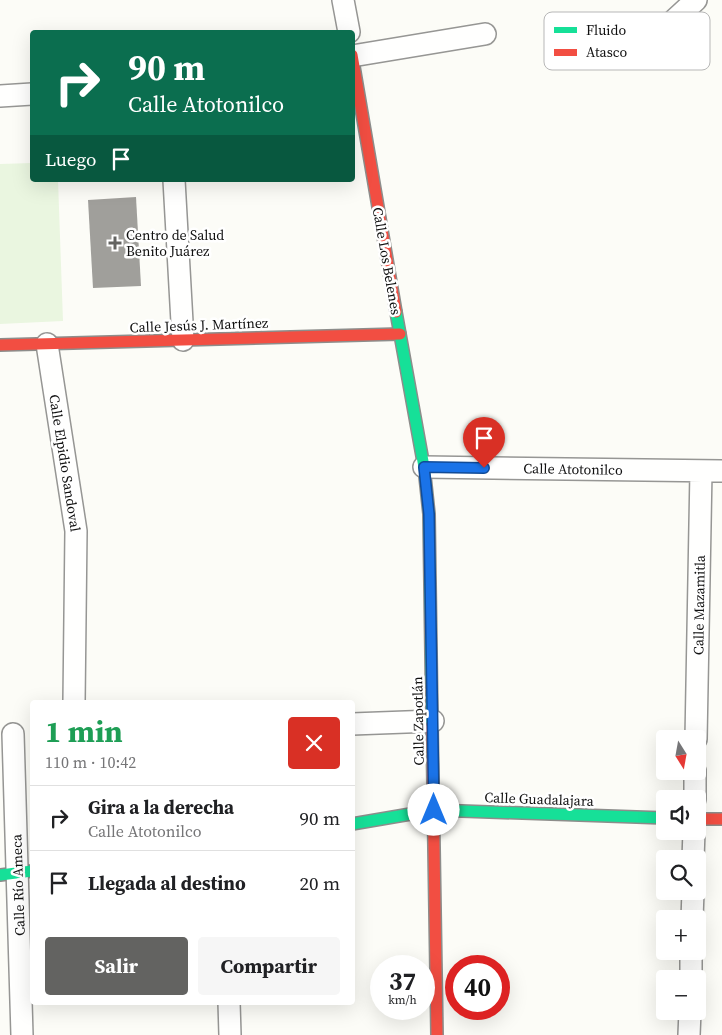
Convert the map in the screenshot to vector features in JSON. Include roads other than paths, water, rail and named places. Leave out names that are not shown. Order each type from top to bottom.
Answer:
[{"type":"street","points":[[343,0],[349,30]]},
{"type":"street","points":[[683,12],[696,0]]},
{"type":"street","points":[[355,56],[485,34]]},
{"type":"street","name":"Calle Los Belenes","points":[[355,68],[424,467]]},
{"type":"street","points":[[1,92],[30,94]]},
{"type":"street","points":[[174,182],[183,340]]},
{"type":"street","name":"Calle Jesús J. Martínez","points":[[0,345],[400,334]]},
{"type":"street","name":"Calle Elpidio Sandoval","points":[[47,344],[76,531],[74,700]]},
{"type":"street","name":"Calle Atotonilco","points":[[424,467],[712,471]]},
{"type":"street","name":"Calle Zapotlán","points":[[424,467],[429,514],[437,1035]]},
{"type":"street","name":"Calle Mazamitla","points":[[697,730],[712,471]]},
{"type":"street","points":[[355,724],[433,721]]},
{"type":"street","name":"Calle Río Ameca","points":[[15,734],[22,1035]]},
{"type":"street","name":"Calle Guadalajara","points":[[355,823],[434,810],[656,818]]},
{"type":"street","points":[[706,818],[722,819]]},
{"type":"street","points":[[228,1005],[230,1035]]},
{"type":"street","points":[[690,1020],[690,1035]]},
{"type":"place","name":"Centro de Salud Benito Juárez","points":[[115,243]]}]
